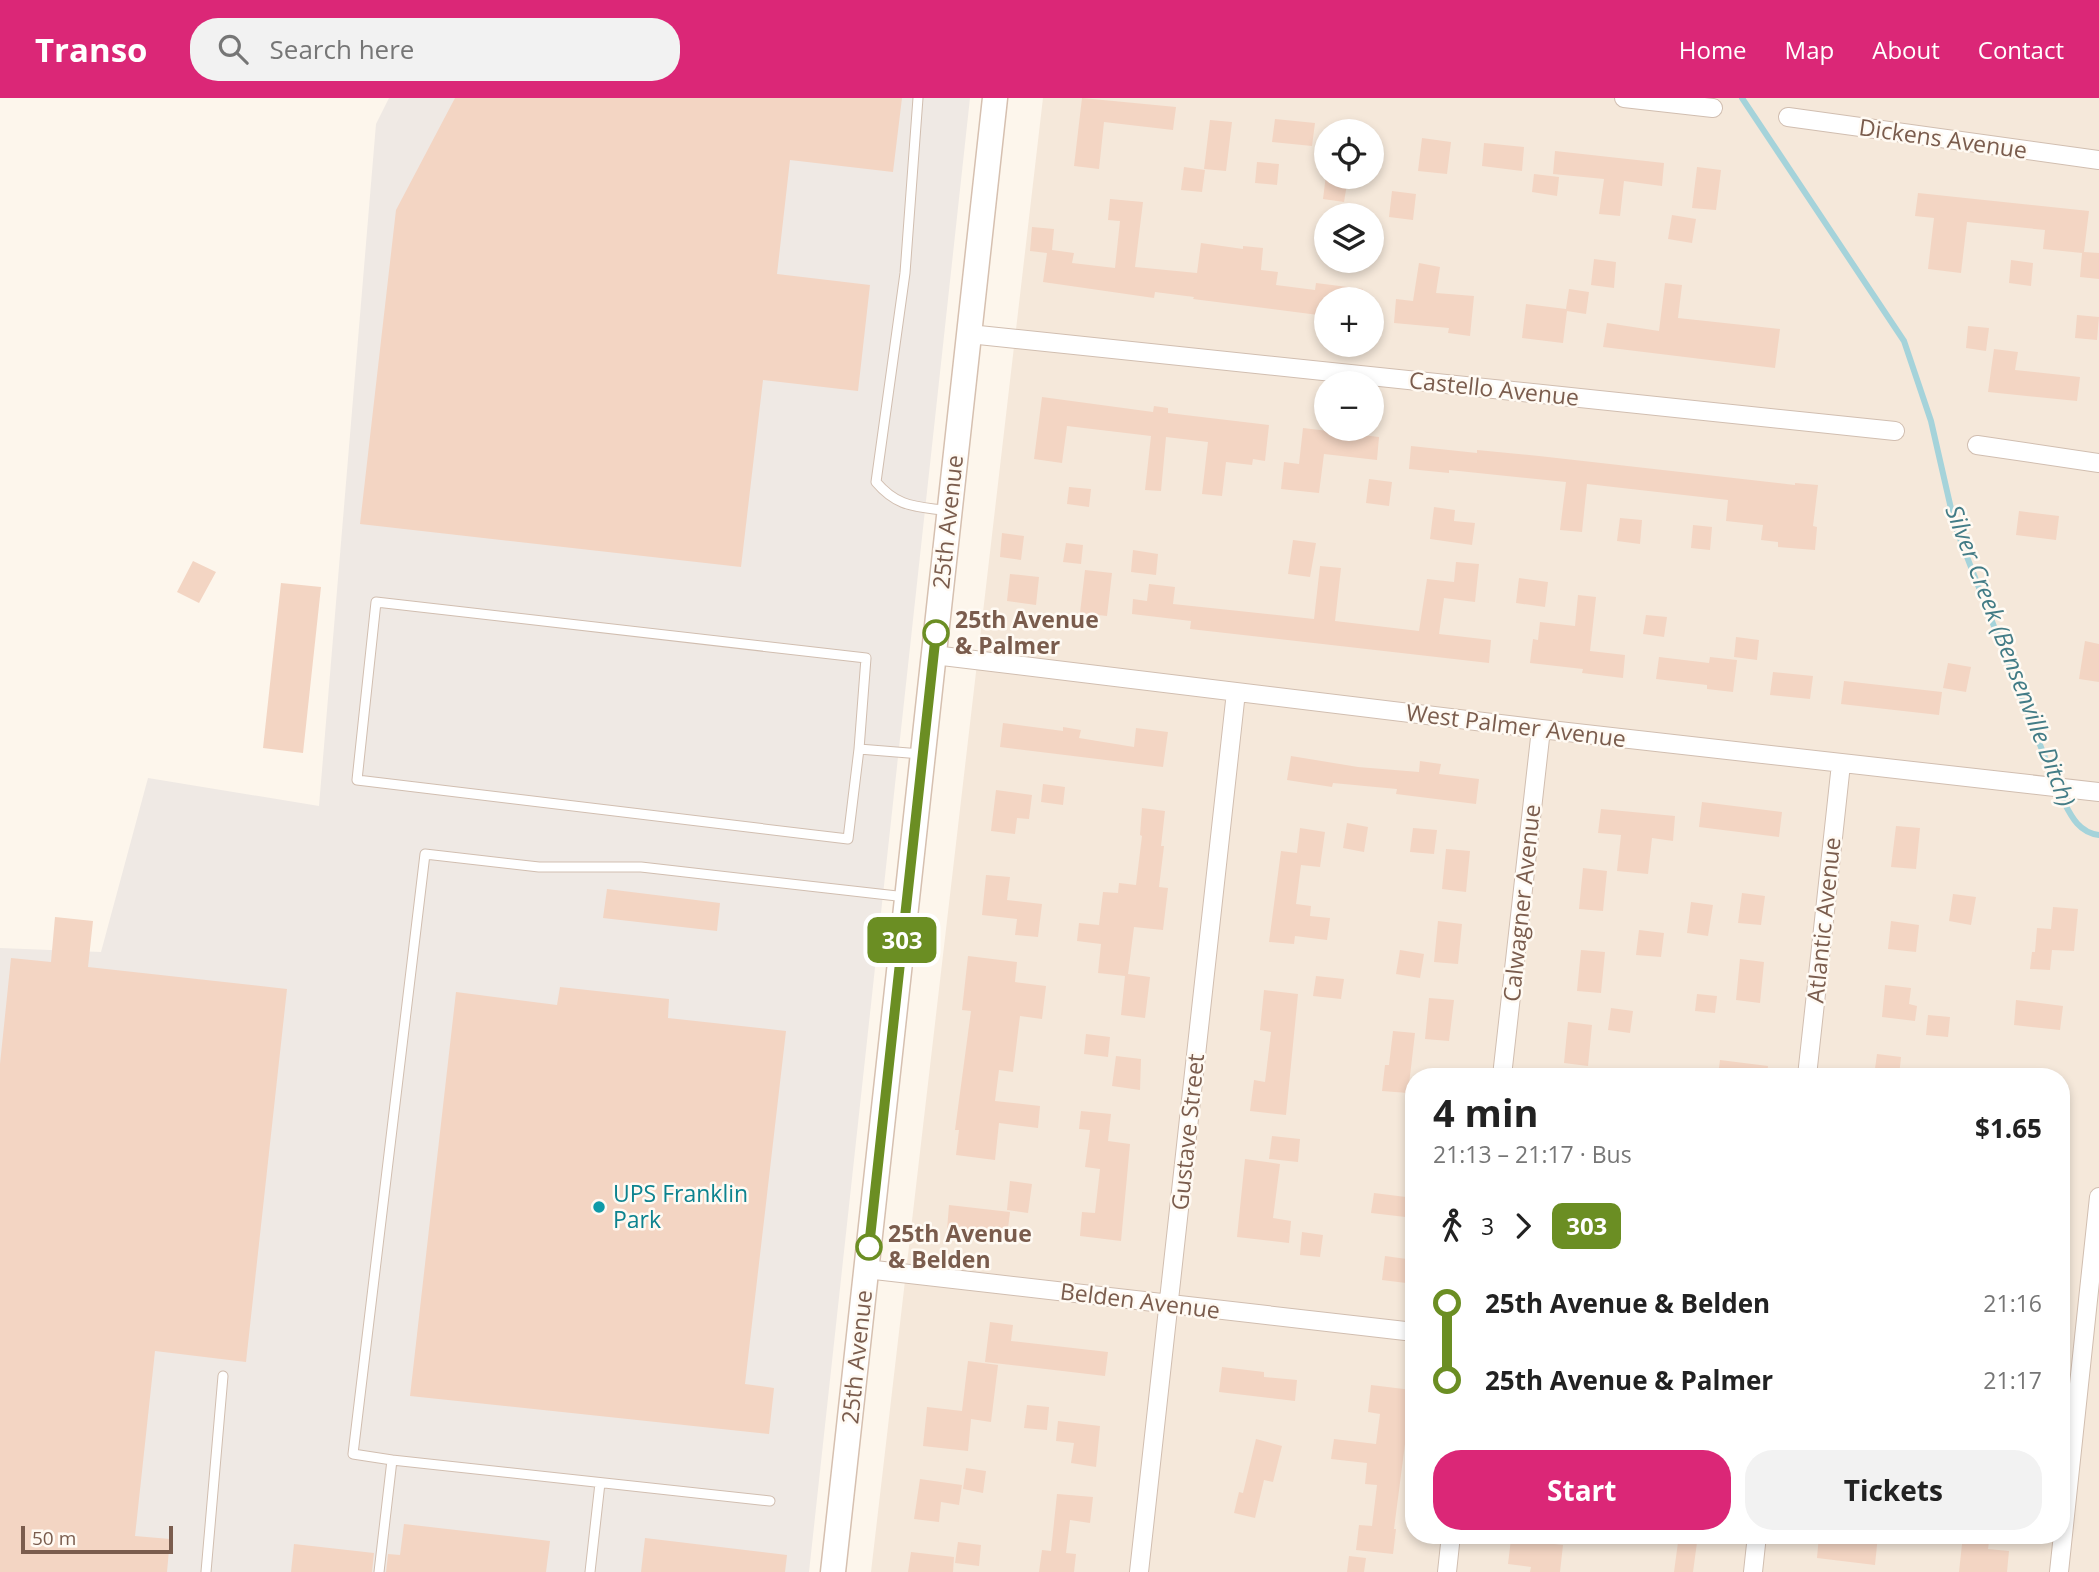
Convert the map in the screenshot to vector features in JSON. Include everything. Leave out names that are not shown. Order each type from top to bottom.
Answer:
[{"type":"main road","name":"25th Avenue","points":[[833,1572],[995,98]]},
{"type":"street","points":[[1624,98],[1713,108]]},
{"type":"street","name":"Dickens Avenue","points":[[1787,117],[2099,160]]},
{"type":"street","name":"Castello Avenue","points":[[969,334],[1895,431]]},
{"type":"street","points":[[1977,445],[2099,463]]},
{"type":"street","name":"West Palmer Avenue","points":[[934,655],[1541,729],[2099,792]]},
{"type":"street","name":"Gustave Street","points":[[1139,1572],[1236,692]]},
{"type":"street","name":"Calwagner Avenue","points":[[1503,1068],[1541,729]]},
{"type":"street","name":"Atlantic Avenue","points":[[1808,1068],[1841,764]]},
{"type":"street","points":[[2070,1399],[2099,1198]]},
{"type":"street","name":"Belden Avenue","points":[[866,1269],[1405,1331]]},
{"type":"street","points":[[1447,1572],[1450,1544]]},
{"type":"street","points":[[1753,1572],[1756,1544]]},
{"type":"street","points":[[2059,1572],[2061,1544]]},
{"type":"lane","points":[[918,98],[905,273],[876,482],[889,497],[909,505],[950,511]]},
{"type":"lane","points":[[376,602],[866,658],[859,749],[848,839],[357,780],[376,602]]},
{"type":"lane","points":[[859,749],[923,754]]},
{"type":"lane","points":[[770,1501],[353,1454],[425,854],[539,867],[641,867],[907,897]]},
{"type":"lane","points":[[206,1572],[223,1376]]},
{"type":"lane","points":[[379,1572],[392,1460]]},
{"type":"lane","points":[[590,1572],[600,1483]]},
{"type":"shaded area","points":[[389,98],[970,98],[809,1572],[0,1572],[0,948],[101,952],[148,778],[319,806],[376,124]]},
{"type":"shaded area","points":[[1043,98],[2099,98],[2099,1572],[871,1572]]},
{"type":"building","points":[[455,98],[902,98],[893,172],[790,160],[777,274],[870,285],[858,391],[763,380],[741,567],[360,524],[396,210]]},
{"type":"building","points":[[1082,98],[1176,107],[1173,130],[1104,122],[1099,169],[1074,166]]},
{"type":"building","points":[[1275,119],[1314,123],[1312,146],[1272,142]]},
{"type":"building","points":[[1210,120],[1232,122],[1226,171],[1204,169]]},
{"type":"building","points":[[1422,138],[1451,142],[1447,174],[1418,171]]},
{"type":"building","points":[[1484,143],[1524,147],[1522,171],[1482,166]]},
{"type":"building","points":[[1555,151],[1664,163],[1662,186],[1624,181],[1620,216],[1599,214],[1604,179],[1553,174]]},
{"type":"building","points":[[1257,162],[1279,164],[1277,185],[1255,183]]},
{"type":"building","points":[[1184,167],[1205,170],[1202,192],[1181,190]]},
{"type":"building","points":[[1697,167],[1721,170],[1716,210],[1692,208]]},
{"type":"building","points":[[1534,174],[1559,177],[1557,196],[1532,192]]},
{"type":"building","points":[[1324,189],[1346,189],[1344,202],[1323,199]]},
{"type":"building","points":[[1392,191],[1416,194],[1413,220],[1389,217]]},
{"type":"building","points":[[1918,193],[2089,211],[2084,252],[2099,253],[2099,279],[2080,277],[2082,253],[2043,249],[2045,230],[1967,222],[1961,273],[1928,269],[1934,218],[1915,216]]},
{"type":"building","points":[[1110,199],[1143,202],[1135,267],[1197,273],[1201,243],[1243,249],[1243,246],[1263,248],[1261,270],[1278,272],[1276,285],[1314,290],[1314,314],[1155,292],[1154,298],[1043,282],[1047,253],[1030,251],[1032,227],[1054,229],[1052,250],[1074,253],[1072,263],[1115,268],[1120,221],[1108,220]]},
{"type":"building","points":[[1672,215],[1696,219],[1692,243],[1668,239]]},
{"type":"building","points":[[1594,259],[1616,262],[1614,288],[1591,285]]},
{"type":"building","points":[[2011,260],[2033,263],[2031,286],[2009,283]]},
{"type":"building","points":[[1419,263],[1440,267],[1436,293],[1474,296],[1470,336],[1448,333],[1449,328],[1394,323],[1396,299],[1413,301]]},
{"type":"building","points":[[1316,283],[1347,287],[1315,287]]},
{"type":"building","points":[[1665,283],[1682,285],[1678,318],[1780,329],[1775,368],[1603,347],[1607,323],[1659,331]]},
{"type":"building","points":[[1569,289],[1589,292],[1586,314],[1567,311],[1563,343],[1522,338],[1526,304],[1566,309]]},
{"type":"building","points":[[2077,315],[2099,317],[2097,340],[2075,338]]},
{"type":"building","points":[[1968,326],[1989,328],[1986,351],[1966,348]]},
{"type":"building","points":[[1994,349],[2018,352],[2015,370],[2080,377],[2077,401],[1988,392]]},
{"type":"building","points":[[1042,397],[1153,412],[1154,406],[1168,408],[1168,413],[1269,425],[1265,461],[1253,459],[1252,465],[1226,462],[1222,496],[1202,494],[1208,442],[1166,437],[1161,491],[1145,490],[1151,436],[1067,426],[1062,463],[1034,459]]},
{"type":"building","points":[[1303,428],[1314,429],[1314,441],[1379,441],[1377,460],[1324,454],[1319,493],[1281,489],[1284,462],[1299,464]]},
{"type":"building","points":[[1411,446],[1477,453],[1477,450],[1795,485],[1818,485],[1813,526],[1817,527],[1815,550],[1778,547],[1778,542],[1761,540],[1763,525],[1726,521],[1728,500],[1587,484],[1582,532],[1560,530],[1566,482],[1449,470],[1449,473],[1409,469]]},
{"type":"building","points":[[1369,479],[1392,482],[1389,506],[1366,503]]},
{"type":"building","points":[[1069,487],[1091,489],[1089,507],[1067,504]]},
{"type":"building","points":[[1434,507],[1455,510],[1454,521],[1475,523],[1472,545],[1430,539]]},
{"type":"building","points":[[2019,511],[2059,516],[2056,540],[2016,535]]},
{"type":"building","points":[[1620,518],[1642,520],[1640,544],[1617,541]]},
{"type":"building","points":[[1693,525],[1712,527],[1710,550],[1691,548]]},
{"type":"building","points":[[1002,533],[1024,536],[1021,560],[1000,557]]},
{"type":"building","points":[[1293,540],[1316,543],[1310,577],[1288,574]]},
{"type":"building","points":[[1066,543],[1083,545],[1081,564],[1063,562]]},
{"type":"building","points":[[1133,550],[1158,554],[1156,575],[1131,572]]},
{"type":"building","points":[[193,561],[216,572],[199,603],[177,592]]},
{"type":"building","points":[[1456,562],[1479,564],[1475,602],[1444,598],[1439,634],[1491,640],[1489,663],[1190,629],[1191,621],[1132,614],[1133,599],[1147,601],[1149,584],[1175,587],[1173,604],[1314,619],[1320,566],[1341,568],[1335,621],[1419,631],[1427,579],[1454,582]]},
{"type":"building","points":[[1085,570],[1112,573],[1107,616],[1080,613]]},
{"type":"building","points":[[1010,574],[1039,577],[1036,605],[1007,601]]},
{"type":"building","points":[[1519,578],[1548,582],[1545,607],[1516,603]]},
{"type":"building","points":[[281,583],[321,587],[303,753],[263,748]]},
{"type":"building","points":[[1578,595],[1596,597],[1590,651],[1625,655],[1623,678],[1582,673],[1583,669],[1530,663],[1533,639],[1538,640],[1540,622],[1575,626]]},
{"type":"building","points":[[1646,615],[1667,617],[1664,637],[1643,634]]},
{"type":"building","points":[[1736,637],[1759,640],[1757,660],[1734,657]]},
{"type":"building","points":[[2085,641],[2099,644],[2099,682],[2079,679]]},
{"type":"building","points":[[1659,657],[1709,663],[1710,657],[1737,660],[1733,692],[1707,689],[1707,685],[1656,679]]},
{"type":"building","points":[[1948,663],[1971,667],[1966,692],[1943,688]]},
{"type":"building","points":[[1773,672],[1813,676],[1810,699],[1770,695]]},
{"type":"building","points":[[1844,681],[1942,692],[1939,715],[1841,704]]},
{"type":"building","points":[[1003,723],[1063,731],[1063,727],[1081,730],[1079,738],[1134,747],[1136,728],[1168,732],[1163,767],[1000,747]]},
{"type":"building","points":[[1291,756],[1358,767],[1419,772],[1420,761],[1441,764],[1439,774],[1479,779],[1476,804],[1396,794],[1397,789],[1333,783],[1332,787],[1287,780]]},
{"type":"building","points":[[1043,784],[1065,787],[1063,805],[1041,802]]},
{"type":"building","points":[[996,790],[1032,795],[1029,819],[1017,818],[1015,834],[991,831]]},
{"type":"building","points":[[1702,802],[1782,812],[1779,837],[1699,827]]},
{"type":"building","points":[[1142,808],[1165,811],[1159,887],[1168,888],[1163,930],[1134,927],[1128,974],[1150,977],[1145,1018],[1121,1015],[1125,976],[1098,973],[1101,944],[1077,941],[1079,923],[1099,925],[1103,892],[1118,893],[1119,883],[1136,885],[1142,836]]},
{"type":"building","points":[[1601,809],[1675,816],[1673,841],[1652,838],[1648,874],[1617,871],[1621,835],[1598,833]]},
{"type":"building","points":[[1347,823],[1368,827],[1364,852],[1343,848]]},
{"type":"building","points":[[1896,826],[1920,828],[1916,869],[1891,867]]},
{"type":"building","points":[[1300,828],[1325,832],[1320,867],[1301,865],[1296,904],[1311,906],[1310,916],[1330,918],[1327,940],[1295,936],[1294,944],[1269,942],[1281,851],[1297,853]]},
{"type":"building","points":[[1413,828],[1437,830],[1434,854],[1410,852]]},
{"type":"building","points":[[1446,849],[1470,851],[1466,892],[1442,889]]},
{"type":"building","points":[[1583,868],[1607,871],[1603,911],[1579,909]]},
{"type":"building","points":[[986,875],[1010,877],[1007,900],[1042,904],[1038,937],[1015,935],[1017,919],[982,915]]},
{"type":"building","points":[[607,889],[720,903],[717,931],[603,918]]},
{"type":"building","points":[[1742,893],[1765,896],[1761,925],[1738,923]]},
{"type":"building","points":[[1953,894],[1976,897],[1971,925],[1949,921]]},
{"type":"building","points":[[1691,902],[1713,905],[1708,936],[1687,933]]},
{"type":"building","points":[[2053,907],[2078,909],[2074,951],[2052,950],[2050,970],[2030,969],[2037,928],[2051,929]]},
{"type":"building","points":[[55,917],[93,921],[88,967],[287,989],[246,1362],[155,1351],[135,1536],[170,1539],[167,1572],[0,1572],[0,1064],[11,958],[51,962]]},
{"type":"building","points":[[1438,921],[1462,924],[1458,964],[1434,962]]},
{"type":"building","points":[[1891,921],[1919,925],[1916,952],[1888,949]]},
{"type":"building","points":[[1639,930],[1664,933],[1661,957],[1636,955]]},
{"type":"building","points":[[1400,950],[1424,954],[1420,978],[1396,974]]},
{"type":"building","points":[[1581,950],[1605,952],[1601,993],[1577,991]]},
{"type":"building","points":[[968,956],[1017,962],[1015,982],[1046,986],[1042,1019],[1020,1016],[1013,1072],[999,1070],[995,1101],[1040,1106],[1038,1128],[999,1123],[995,1160],[956,1155],[959,1130],[955,1130],[971,1011],[962,1010]]},
{"type":"building","points":[[1740,959],[1764,962],[1760,1003],[1736,1000]]},
{"type":"building","points":[[1316,976],[1344,979],[1341,999],[1313,996]]},
{"type":"building","points":[[1885,985],[1911,988],[1909,1004],[1917,1006],[1915,1021],[1882,1017]]},
{"type":"building","name":"UPS Franklin Park","points":[[560,987],[669,999],[668,1018],[786,1031],[745,1384],[774,1388],[769,1434],[410,1396],[456,992],[557,1005]]},
{"type":"building","points":[[1264,990],[1298,994],[1286,1115],[1250,1111],[1254,1080],[1265,1082],[1271,1032],[1260,1030]]},
{"type":"building","points":[[1697,994],[1717,996],[1715,1013],[1695,1011]]},
{"type":"building","points":[[1429,998],[1454,1000],[1449,1041],[1425,1039]]},
{"type":"building","points":[[2016,1000],[2063,1006],[2060,1030],[2014,1025]]},
{"type":"building","points":[[1611,1008],[1633,1011],[1630,1033],[1608,1030]]},
{"type":"building","points":[[1928,1015],[1950,1017],[1948,1037],[1926,1035]]},
{"type":"building","points":[[1568,1022],[1592,1025],[1588,1066],[1564,1063]]},
{"type":"building","points":[[1393,1031],[1415,1033],[1411,1068],[1405,1068],[1405,1093],[1382,1091],[1385,1065],[1389,1065]]},
{"type":"building","points":[[1086,1034],[1110,1037],[1108,1057],[1084,1054]]},
{"type":"building","points":[[1877,1054],[1901,1057],[1900,1068],[1875,1068]]},
{"type":"building","points":[[1116,1056],[1141,1059],[1140,1090],[1112,1086]]},
{"type":"building","points":[[1720,1060],[1768,1066],[1768,1068],[1719,1068]]},
{"type":"building","points":[[1081,1111],[1111,1114],[1108,1141],[1130,1144],[1121,1241],[1080,1236],[1082,1212],[1095,1213],[1100,1169],[1085,1167],[1090,1130],[1079,1129]]},
{"type":"building","points":[[1272,1136],[1300,1139],[1298,1162],[1269,1159]]},
{"type":"building","points":[[1245,1159],[1280,1164],[1273,1218],[1291,1221],[1289,1243],[1237,1237]]},
{"type":"building","points":[[1010,1181],[1032,1184],[1028,1213],[1007,1210]]},
{"type":"building","points":[[1374,1193],[1405,1197],[1405,1217],[1371,1213]]},
{"type":"building","points":[[949,1205],[1010,1212],[1007,1237],[947,1230]]},
{"type":"building","points":[[1302,1232],[1323,1235],[1320,1257],[1300,1255]]},
{"type":"building","points":[[1385,1256],[1405,1259],[1405,1283],[1382,1280]]},
{"type":"building","points":[[990,1322],[1013,1325],[1011,1341],[1108,1352],[1105,1376],[985,1362]]},
{"type":"building","points":[[968,1361],[998,1365],[991,1422],[971,1419],[968,1451],[923,1446],[927,1407],[962,1411]]},
{"type":"building","points":[[1222,1367],[1264,1372],[1264,1377],[1297,1380],[1295,1401],[1219,1392]]},
{"type":"building","points":[[1371,1385],[1405,1389],[1405,1444],[1393,1554],[1356,1550],[1359,1525],[1372,1526],[1377,1485],[1365,1484],[1367,1463],[1331,1459],[1334,1439],[1376,1444],[1380,1414],[1368,1412]]},
{"type":"building","points":[[1027,1405],[1049,1407],[1047,1430],[1024,1428]]},
{"type":"building","points":[[1058,1421],[1100,1426],[1096,1467],[1071,1463],[1074,1443],[1056,1441]]},
{"type":"building","points":[[1256,1439],[1282,1446],[1273,1482],[1264,1480],[1255,1518],[1234,1513],[1239,1492],[1243,1493]]},
{"type":"building","points":[[966,1468],[986,1471],[983,1493],[963,1489]]},
{"type":"building","points":[[920,1479],[962,1485],[959,1505],[941,1502],[939,1522],[914,1519]]},
{"type":"building","points":[[1057,1494],[1093,1497],[1090,1523],[1070,1520],[1066,1553],[1076,1554],[1074,1572],[1039,1572],[1042,1550],[1051,1551]]},
{"type":"building","points":[[404,1524],[550,1541],[546,1572],[386,1572],[388,1554],[400,1555]]},
{"type":"building","points":[[645,1538],[787,1555],[785,1572],[641,1572]]},
{"type":"building","points":[[958,1542],[981,1545],[979,1566],[955,1563]]},
{"type":"building","points":[[294,1544],[374,1553],[372,1572],[291,1572]]},
{"type":"building","points":[[1510,1544],[1563,1545],[1560,1572],[1530,1572],[1531,1567],[1508,1564]]},
{"type":"building","points":[[1678,1544],[1697,1544],[1693,1572],[1674,1572]]},
{"type":"building","points":[[1818,1544],[1877,1544],[1875,1565],[1817,1558]]},
{"type":"building","points":[[1962,1544],[1989,1544],[1988,1549],[2009,1551],[2007,1572],[1959,1572]]},
{"type":"building","points":[[911,1552],[954,1557],[953,1572],[908,1572]]},
{"type":"building","points":[[1349,1556],[1366,1558],[1364,1572],[1347,1572]]},
{"type":"waterway","name":"Silver Creek (Bensenville Ditch)","points":[[1742,98],[1904,341],[1931,421],[1955,526],[2058,791],[2078,825],[2099,835]]},
{"type":"bus line","name":"303","points":[[869,1247],[936,633]]},
{"type":"place","name":"25th Avenue & Palmer","points":[[936,633]]},
{"type":"place","name":"UPS Franklin Park","points":[[599,1207]]},
{"type":"place","name":"25th Avenue & Belden","points":[[869,1247]]}]
